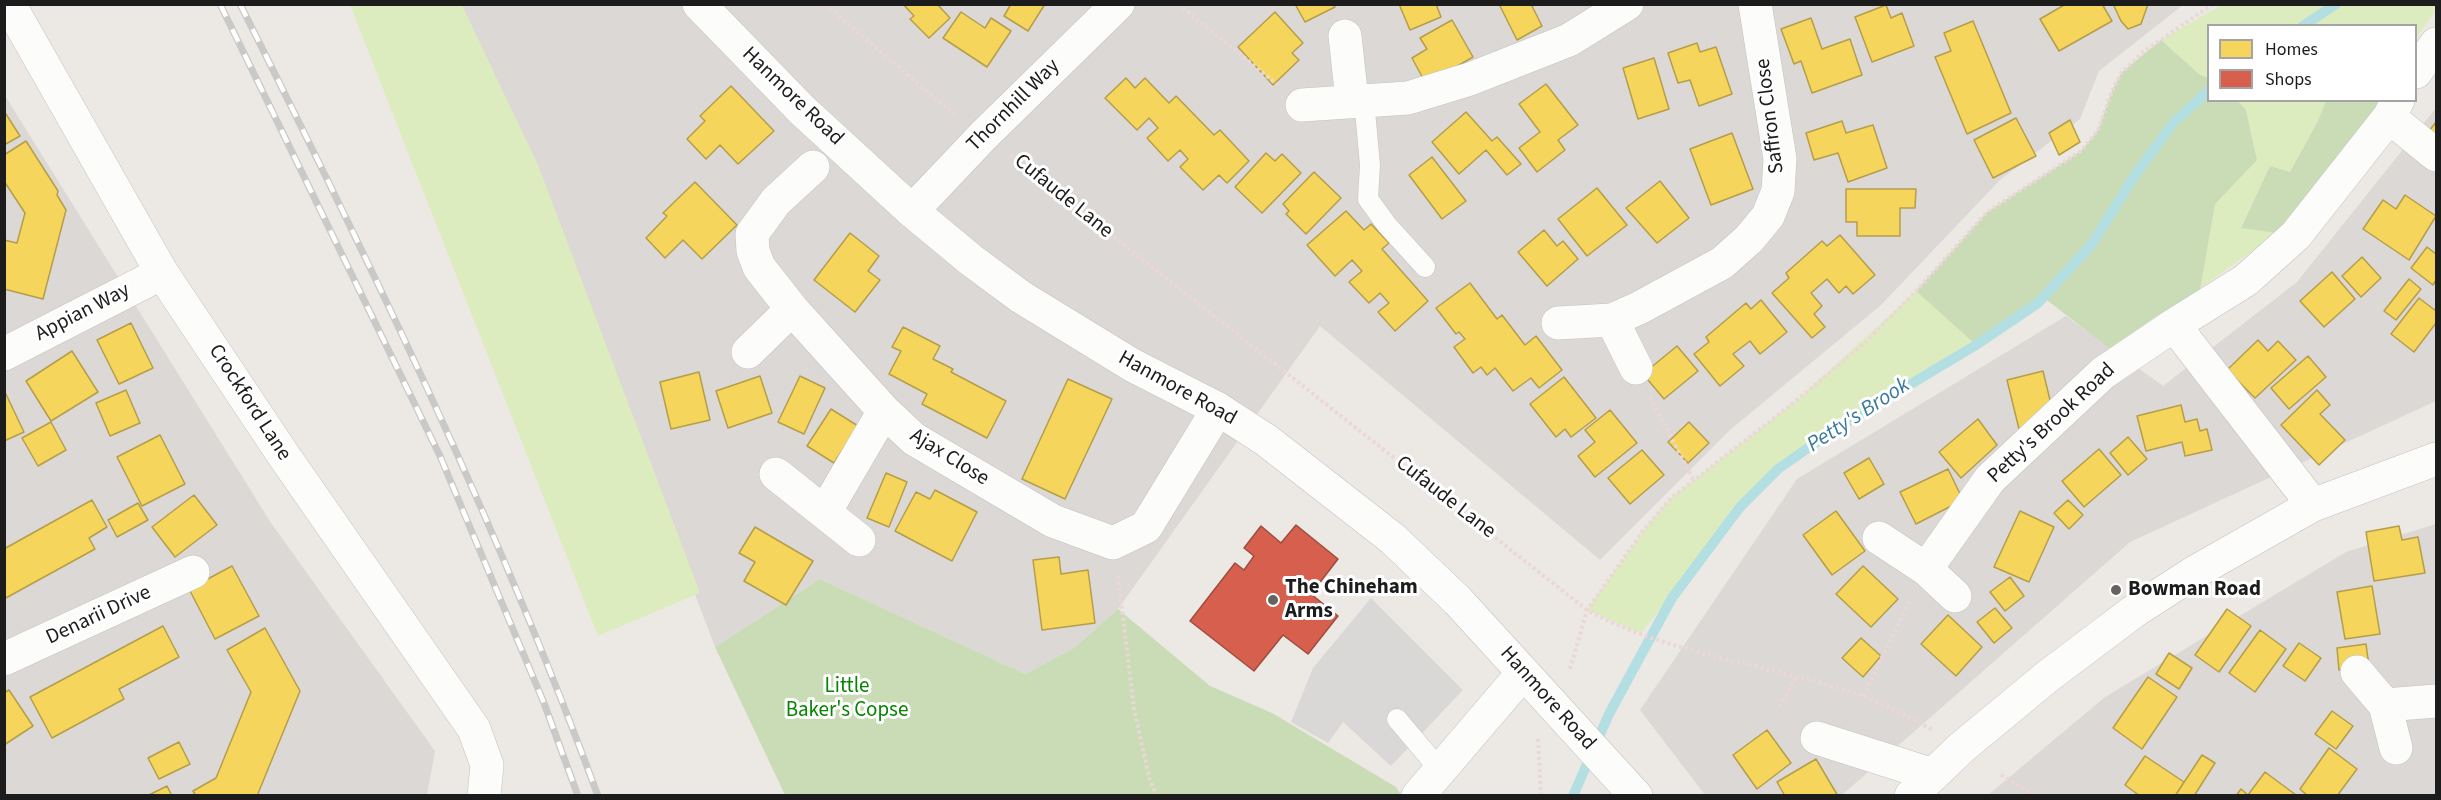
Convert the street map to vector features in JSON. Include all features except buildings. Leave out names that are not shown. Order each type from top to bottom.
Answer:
[{"type":"street","name":"Crockford Lane","points":[[9,4],[162,273],[284,456],[474,729],[488,765],[484,795]]},
{"type":"street","name":"Hanmore Road","points":[[699,4],[802,110],[912,211],[971,260],[1021,297],[1132,365],[1218,409],[1266,440],[1393,539],[1458,601],[1523,673],[1553,726],[1636,795]]},
{"type":"street","name":"Thornhill Way","points":[[912,211],[982,136],[1118,4]]},
{"type":"street","name":"Saffron Close","points":[[1558,322],[1612,320],[1722,263],[1749,239],[1768,216],[1778,192],[1780,159],[1755,4]]},
{"type":"street","points":[[1302,105],[1408,98],[1470,79],[1569,40],[1617,7]]},
{"type":"street","points":[[1345,36],[1358,100]]},
{"type":"street","points":[[2417,69],[2436,44]]},
{"type":"street","name":"Petty's Brook Road","points":[[1926,569],[1990,479],[2103,373],[2246,280],[2296,235],[2394,109],[2436,155]]},
{"type":"street","name":"Ajax Close","points":[[813,167],[776,201],[752,234],[753,251],[759,267],[792,309],[885,411],[914,439],[1053,521],[1113,543]]},
{"type":"street","name":"Appian Way","points":[[5,354],[162,273]]},
{"type":"street","points":[[748,352],[792,309]]},
{"type":"street","points":[[1612,320],[1635,368]]},
{"type":"street","points":[[2174,325],[2313,505]]},
{"type":"street","points":[[1113,543],[1146,527],[1218,409]]},
{"type":"street","points":[[825,512],[885,411]]},
{"type":"street","points":[[1817,738],[1922,785],[1961,748],[2039,683],[2133,612],[2195,572],[2313,505],[2436,459]]},
{"type":"street","points":[[776,474],[859,540]]},
{"type":"street","points":[[1880,538],[1926,569],[1954,596]]},
{"type":"street","name":"Denarii Drive","points":[[4,659],[193,572]]},
{"type":"street","points":[[2357,672],[2385,705],[2396,748]]},
{"type":"street","points":[[1418,795],[1523,673]]},
{"type":"street","points":[[2385,705],[2436,701]]},
{"type":"lane","points":[[1358,100],[1370,165],[1368,199],[1387,225],[1425,267]]},
{"type":"lane","points":[[1397,719],[1440,770]]},
{"type":"path","points":[[825,4],[964,122]]},
{"type":"path","points":[[1178,4],[1302,105]]},
{"type":"path","points":[[1570,669],[1587,610],[1643,531],[1671,498],[1797,400],[1867,341],[1916,291],[1987,212],[2080,151],[2098,130],[2121,73],[2143,52],[2213,4]]},
{"type":"path","name":"Cufaude Lane","points":[[1004,151],[1587,610],[1606,621],[1679,647],[1863,696],[1935,731]]},
{"type":"path","points":[[1635,368],[1693,479]]},
{"type":"path","points":[[1113,543],[1134,709],[1150,782],[1157,795]]},
{"type":"path","points":[[1863,696],[1926,569]]},
{"type":"path","points":[[1780,707],[1796,677]]},
{"type":"path","points":[[1541,795],[1553,726]]},
{"type":"path","points":[[2001,775],[2035,795]]},
{"type":"shaded area","points":[[460,5],[2183,5],[2099,71],[2080,119],[2000,180],[1881,305],[1730,430],[1600,560],[1320,326],[1118,609],[1074,648],[1025,674],[820,579],[715,647],[562,245]]},
{"type":"shaded area","points":[[4,94],[271,523],[435,751],[427,795],[5,795]]},
{"type":"shaded area","points":[[2436,108],[2436,401],[2130,542],[1842,795],[1705,795],[1640,710],[1797,479],[2066,316],[2163,386],[2297,282]]},
{"type":"shaded area","points":[[2436,524],[2436,795],[1987,796],[2105,697],[2346,552]]},
{"type":"shaded area","points":[[1371,598],[1463,690],[1391,766],[1343,722],[1328,743],[1291,722],[1313,668]]},
{"type":"green space","points":[[350,5],[462,5],[538,165],[700,593],[598,636]]},
{"type":"green space","points":[[2221,5],[2436,5],[2436,10],[2417,37],[2417,24],[2207,24],[2207,78],[2200,76],[2161,40]]},
{"type":"green space","points":[[2161,40],[2200,75],[2207,78],[2207,102],[2239,102],[2246,110],[2257,160],[2215,204],[2198,301],[2123,359],[2043,297],[2038,303],[1976,345],[1916,291],[1987,212],[2081,151],[2098,130],[2121,73]]},
{"type":"green space","points":[[2239,102],[2326,102],[2318,121],[2290,172],[2270,166],[2241,227],[2278,233],[2199,289],[2215,203],[2257,160],[2246,110]]},
{"type":"green space","points":[[2326,102],[2381,102],[2278,233],[2241,228],[2270,166],[2290,172],[2318,121]]},
{"type":"green space","points":[[1916,291],[1976,345],[1834,430],[1757,490],[1641,633],[1587,610],[1643,531],[1671,498],[1797,400]]},
{"type":"green space","name":"Little Baker's Copse","points":[[820,579],[1025,674],[1074,648],[1118,609],[1210,686],[1272,713],[1396,787],[1401,795],[785,795],[715,647]]},
{"type":"waterway","name":"Petty's Brook","points":[[2306,24],[2336,4]]},
{"type":"waterway","name":"Petty's Brook","points":[[1573,796],[1609,714],[1672,598],[1740,507],[1778,469],[1834,430],[1976,345],[2038,303],[2092,244],[2133,178],[2173,123],[2207,92]]},
{"type":"railway","points":[[220,4],[440,456],[544,703],[578,796]]},
{"type":"railway","points":[[240,4],[337,199],[475,494],[559,694],[598,796]]},
{"type":"place","name":"Bowman Road","points":[[2116,590]]},
{"type":"place","name":"The Chineham Arms","points":[[1273,600]]}]
